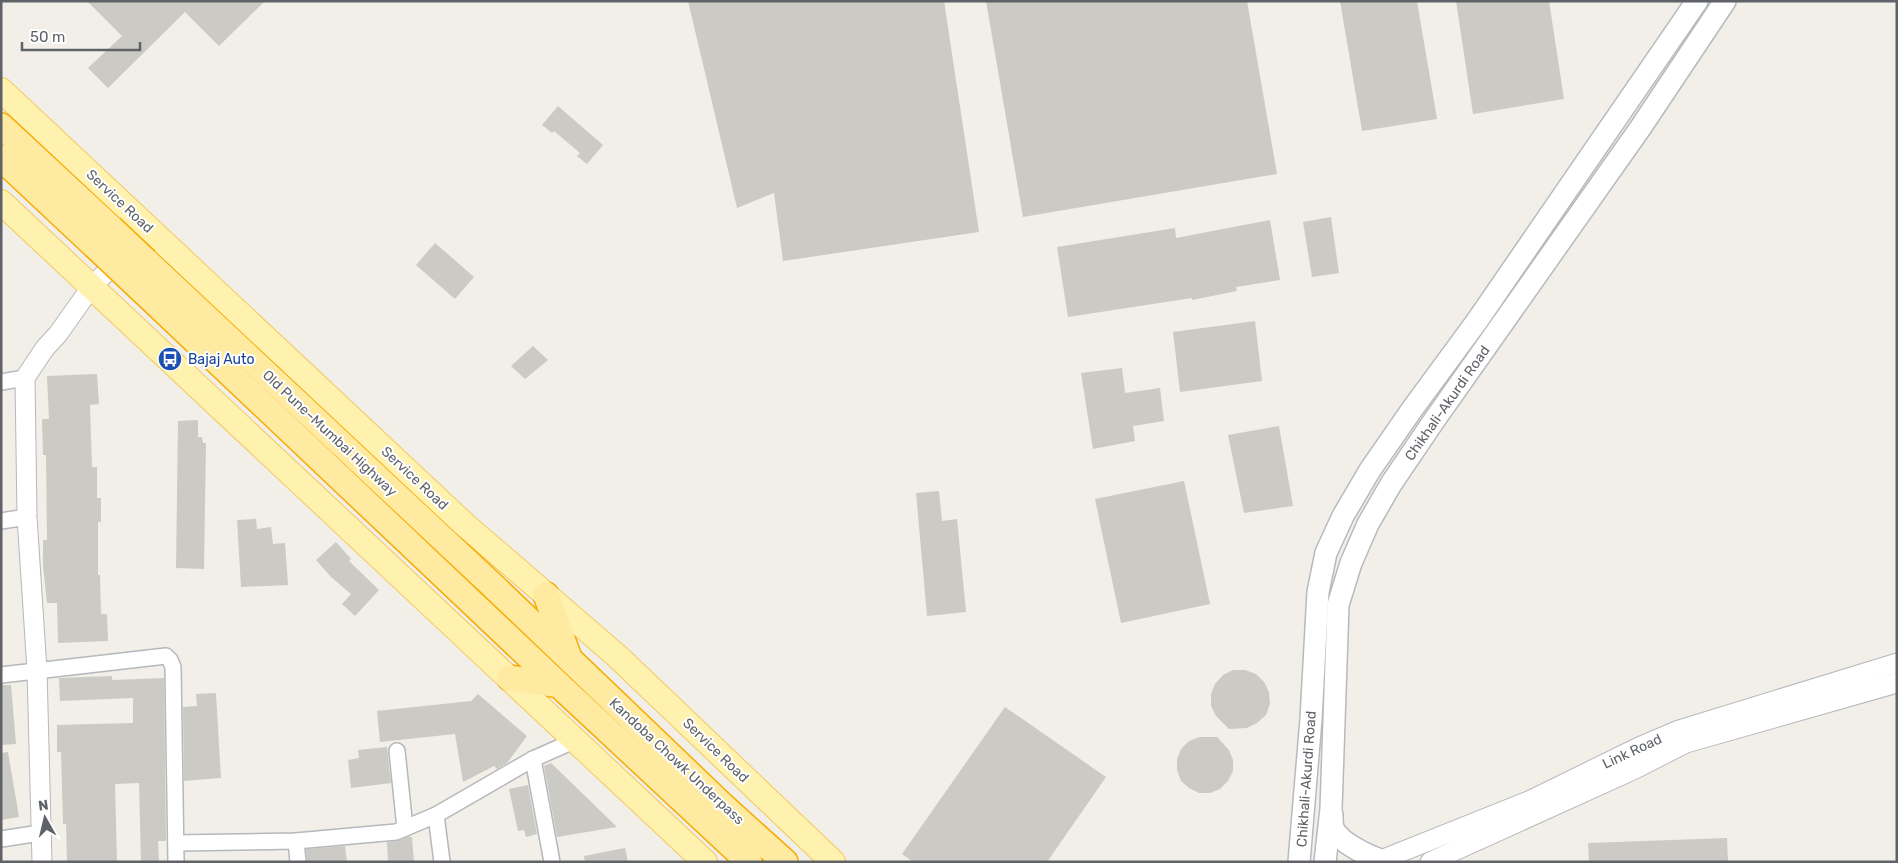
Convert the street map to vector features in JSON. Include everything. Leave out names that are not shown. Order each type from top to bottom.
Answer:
[{"type":"highway","name":"Old Pune–Mumbai Highway","points":[[1,126],[103,237],[137,269],[570,660]]},
{"type":"highway","name":"Old Pune–Mumbai Highway","points":[[1,158],[103,237]]},
{"type":"highway","name":"Old Pune–Mumbai Highway","points":[[137,269],[560,685]]},
{"type":"highway","points":[[546,595],[570,660]]},
{"type":"highway","name":"Kandoba Chowk Underpass","points":[[570,660],[723,806],[785,862]]},
{"type":"highway","points":[[510,678],[560,685]]},
{"type":"highway","name":"Kandoba Chowk Underpass","points":[[560,685],[749,862]]},
{"type":"main road","name":"Chikhali-Akurdi Road","points":[[1300,862],[1318,592],[1326,553],[1343,516],[1370,470],[1477,321],[1697,1]]},
{"type":"main road","name":"Chikhali-Akurdi Road","points":[[1325,862],[1331,809],[1338,605],[1351,563],[1368,524],[1428,430],[1641,127],[1725,1]]},
{"type":"main road","name":"Service Road","points":[[1,90],[464,524],[617,656],[833,862]]},
{"type":"main road","points":[[1,202],[705,862]]},
{"type":"main road","points":[[1331,809],[1334,830],[1350,845],[1379,861]]},
{"type":"street","points":[[42,862],[37,670],[27,516],[25,378],[92,286],[150,228]]},
{"type":"street","points":[[1,382],[25,378]]},
{"type":"street","points":[[1,521],[27,516]]},
{"type":"street","points":[[1,675],[166,656],[170,660],[173,667],[176,862]]},
{"type":"street","name":"Link Road","points":[[1430,862],[1534,807],[1639,747],[1678,730],[1897,663]]},
{"type":"street","name":"Link Road","points":[[1379,861],[1534,807],[1635,769],[1686,743],[1897,683]]},
{"type":"street","points":[[176,843],[296,840],[396,832],[436,816],[533,759],[576,740]]},
{"type":"street","points":[[397,751],[405,828]]},
{"type":"street","points":[[533,759],[552,862]]},
{"type":"street","points":[[436,816],[442,862]]},
{"type":"street","points":[[1,839],[40,833]]},
{"type":"street","points":[[296,840],[298,862]]},
{"type":"building","points":[[87,1],[265,1],[219,46],[185,12],[108,88],[88,68],[122,36]]},
{"type":"building","points":[[688,1],[944,1],[979,232],[783,261],[774,193],[737,208]]},
{"type":"building","points":[[986,1],[1247,1],[1277,174],[1023,217]]},
{"type":"building","points":[[1340,1],[1417,1],[1437,119],[1362,131]]},
{"type":"building","points":[[1456,1],[1549,1],[1564,99],[1473,114]]},
{"type":"building","points":[[558,106],[603,145],[587,164],[577,156],[580,153],[554,131],[552,133],[542,125]]},
{"type":"building","points":[[1331,217],[1339,273],[1312,277],[1303,222]]},
{"type":"building","points":[[1270,220],[1280,280],[1236,287],[1237,291],[1192,300],[1192,298],[1068,317],[1057,247],[1175,228],[1176,238]]},
{"type":"building","points":[[435,243],[474,277],[455,299],[416,265]]},
{"type":"building","points":[[1255,321],[1262,381],[1180,392],[1173,332]]},
{"type":"building","points":[[533,346],[548,360],[525,379],[511,366]]},
{"type":"building","points":[[1122,368],[1125,393],[1160,388],[1164,421],[1133,426],[1135,441],[1093,449],[1081,373]]},
{"type":"building","points":[[97,374],[99,404],[90,405],[92,467],[97,467],[97,498],[101,498],[101,522],[98,522],[98,575],[100,575],[101,614],[107,614],[108,641],[58,643],[57,603],[47,603],[43,565],[43,540],[47,540],[46,455],[43,455],[42,419],[49,419],[47,376]]},
{"type":"building","points":[[198,420],[198,437],[202,437],[203,443],[206,443],[204,569],[176,568],[178,421]]},
{"type":"building","points":[[1279,426],[1293,506],[1244,513],[1228,435]]},
{"type":"building","points":[[1184,481],[1210,604],[1121,623],[1095,499]]},
{"type":"building","points":[[939,491],[942,521],[957,519],[966,612],[927,616],[916,493]]},
{"type":"building","points":[[256,519],[257,529],[271,527],[273,544],[285,543],[288,585],[241,587],[237,520]]},
{"type":"building","points":[[336,542],[351,559],[349,561],[379,590],[355,616],[342,604],[351,594],[331,577],[316,560]]},
{"type":"building","points":[[1233,670],[1245,670],[1256,674],[1264,682],[1269,692],[1270,704],[1266,715],[1257,723],[1247,728],[1229,729],[1216,716],[1211,706],[1211,694],[1215,684],[1223,675]]},
{"type":"building","points":[[112,676],[112,680],[164,678],[166,841],[158,841],[159,862],[141,862],[139,783],[115,784],[117,862],[67,862],[66,824],[63,824],[61,752],[57,752],[57,725],[133,723],[133,698],[60,701],[59,678]]},
{"type":"building","points":[[1,685],[11,685],[16,744],[1,745]]},
{"type":"building","points":[[216,693],[221,778],[184,781],[183,707],[197,706],[196,694]]},
{"type":"building","points":[[478,694],[527,736],[507,763],[497,769],[494,766],[463,782],[455,734],[380,742],[377,711],[471,701]]},
{"type":"building","points":[[1005,707],[1106,777],[1047,862],[913,862],[902,854]]},
{"type":"building","points":[[1200,737],[1217,737],[1229,750],[1233,760],[1233,771],[1228,781],[1220,789],[1210,793],[1199,793],[1189,788],[1181,781],[1177,770],[1177,759],[1181,749],[1189,741]]},
{"type":"building","points":[[387,747],[391,783],[351,788],[348,760],[359,758],[358,750]]},
{"type":"building","points":[[8,752],[19,817],[1,820],[1,753]]},
{"type":"building","points":[[551,763],[617,827],[557,837],[544,766]]},
{"type":"building","points":[[528,785],[537,834],[526,837],[524,830],[518,831],[509,789]]},
{"type":"building","points":[[412,837],[414,862],[388,862],[387,842]]},
{"type":"building","points":[[1727,838],[1728,862],[1589,862],[1588,843]]},
{"type":"building","points":[[345,846],[347,862],[307,862],[306,849]]},
{"type":"building","points":[[625,848],[628,862],[585,862],[584,856]]},
{"type":"place","name":"Bajaj Auto","points":[[170,359]]}]
